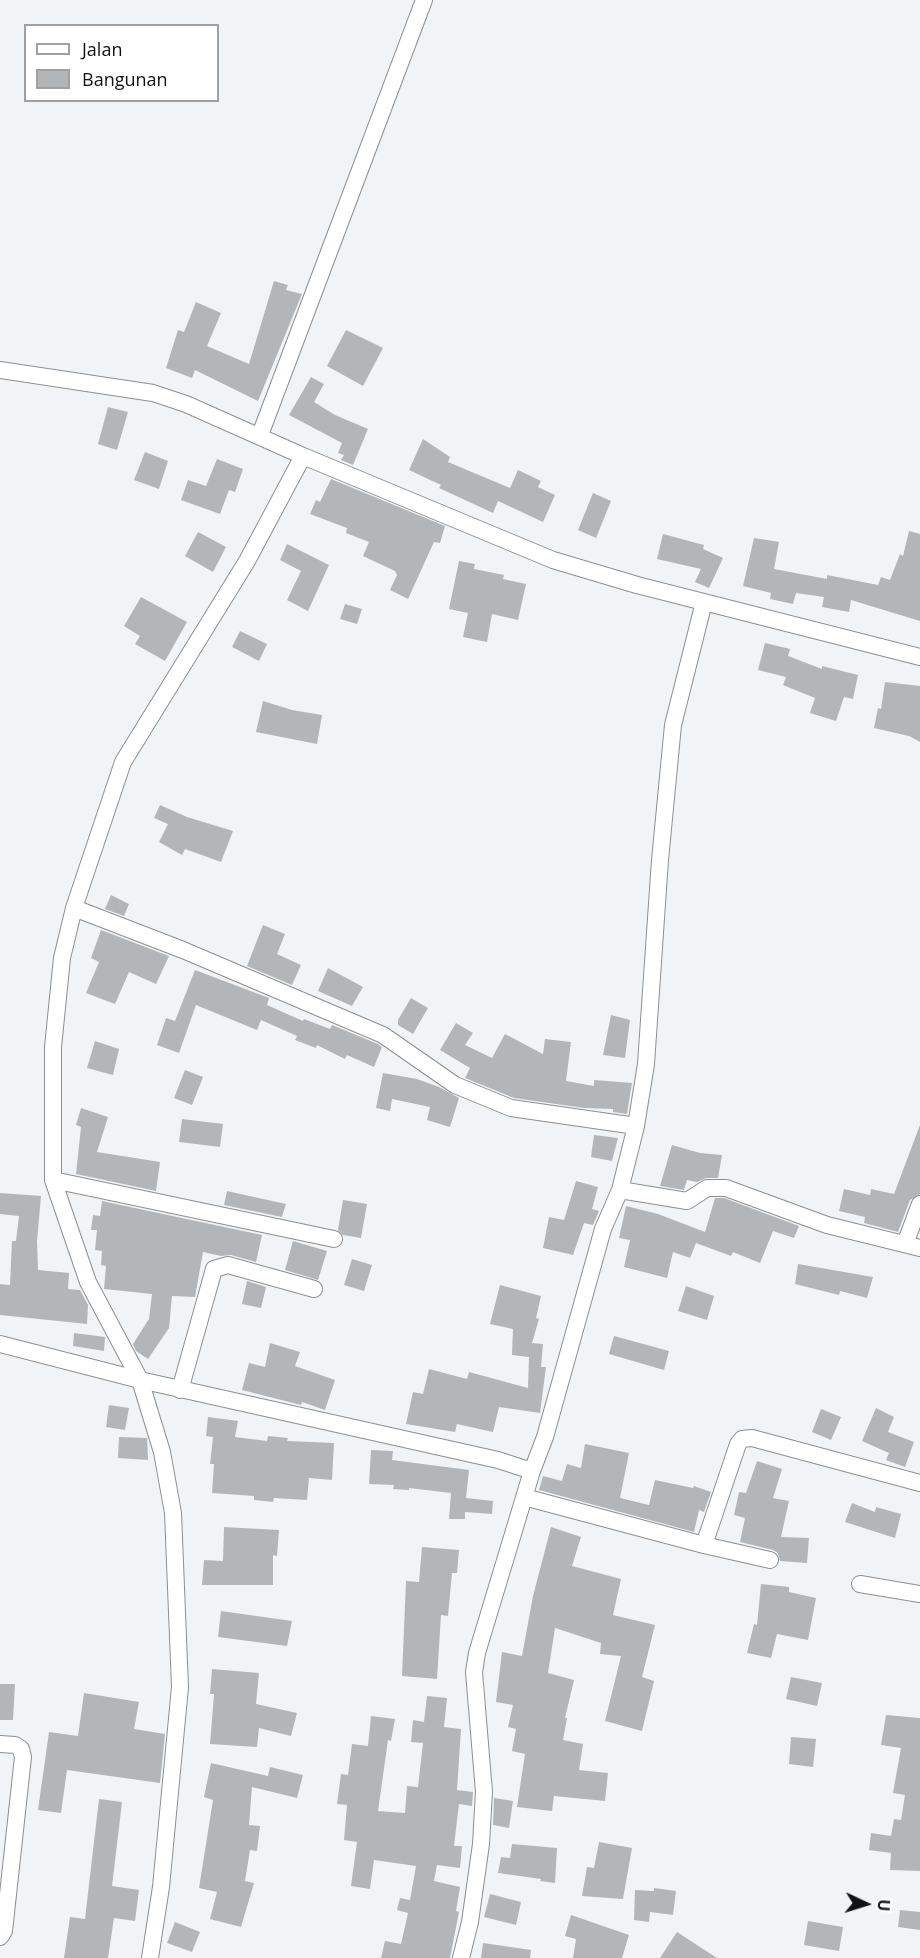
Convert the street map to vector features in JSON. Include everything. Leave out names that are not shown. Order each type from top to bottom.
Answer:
[{"type":"street","points":[[260,435],[424,0]]},
{"type":"street","points":[[0,370],[153,393],[260,435],[303,456],[553,560],[704,603],[920,657]]},
{"type":"street","points":[[150,1958],[161,1887],[180,1687],[173,1513],[162,1452],[140,1380],[88,1282],[53,1179],[53,1047],[62,958],[74,908],[123,762],[248,561],[303,456]]},
{"type":"street","points":[[461,1958],[473,1900],[483,1803],[474,1672],[477,1653],[532,1471],[549,1426],[603,1229],[620,1190],[636,1126],[646,1064],[660,860],[673,725],[704,603]]},
{"type":"street","points":[[74,908],[183,950],[383,1035],[454,1085],[511,1108],[636,1126]]},
{"type":"street","points":[[53,1179],[334,1239]]},
{"type":"street","points":[[620,1190],[687,1201],[707,1188],[726,1188],[827,1225],[912,1246],[920,1204]]},
{"type":"street","points":[[180,1390],[214,1269],[228,1265],[314,1289]]},
{"type":"street","points":[[0,1344],[180,1390],[498,1460],[532,1471]]},
{"type":"street","points":[[704,1545],[738,1444],[742,1439],[752,1438],[920,1483]]},
{"type":"street","points":[[524,1497],[704,1545],[770,1560]]},
{"type":"street","points":[[860,1584],[920,1594]]},
{"type":"street","points":[[0,1744],[15,1745],[21,1749],[23,1757],[4,1931],[0,1937]]},
{"type":"building","points":[[274,281],[288,285],[286,290],[302,294],[258,401],[195,370],[192,378],[166,368],[178,330],[184,332],[196,302],[221,313],[207,346],[249,364]]},
{"type":"building","points":[[346,330],[383,348],[363,386],[327,366]]},
{"type":"building","points":[[311,377],[324,384],[314,402],[335,415],[368,429],[353,465],[341,460],[344,455],[338,453],[342,443],[289,415]]},
{"type":"building","points":[[108,407],[128,412],[117,450],[98,444]]},
{"type":"building","points":[[423,439],[450,457],[448,462],[510,488],[518,470],[541,481],[538,487],[555,495],[543,522],[498,501],[493,513],[439,488],[441,485],[409,470]]},
{"type":"building","points":[[145,452],[168,461],[159,489],[134,480]]},
{"type":"building","points":[[217,459],[243,469],[235,492],[229,490],[220,514],[181,500],[188,480],[206,486]]},
{"type":"building","points":[[331,479],[445,526],[440,543],[434,542],[408,599],[390,590],[397,575],[395,571],[363,556],[369,542],[346,533],[347,528],[310,514],[316,500],[320,502]]},
{"type":"building","points":[[593,493],[611,501],[596,538],[578,530]]},
{"type":"building","points":[[909,531],[920,534],[920,621],[851,600],[849,612],[822,607],[824,597],[796,593],[793,604],[770,599],[771,593],[743,586],[754,538],[779,542],[774,569],[827,579],[827,575],[878,585],[881,577],[890,580],[900,554],[903,556]]},
{"type":"building","points":[[198,532],[226,547],[213,572],[185,556]]},
{"type":"building","points":[[663,534],[704,545],[703,549],[723,558],[709,588],[695,582],[701,569],[657,559]]},
{"type":"building","points":[[287,544],[329,565],[308,611],[287,600],[301,571],[280,560]]},
{"type":"building","points":[[459,561],[475,564],[474,569],[504,575],[503,579],[526,584],[518,620],[492,614],[487,642],[463,637],[468,613],[449,609]]},
{"type":"building","points":[[141,597],[187,622],[165,661],[135,644],[140,636],[124,626]]},
{"type":"building","points":[[345,604],[362,609],[357,624],[340,619]]},
{"type":"building","points":[[240,631],[267,644],[259,661],[232,647]]},
{"type":"building","points":[[765,643],[790,649],[788,656],[822,669],[822,666],[858,675],[853,699],[844,697],[836,721],[810,713],[815,698],[783,685],[786,677],[758,670]]},
{"type":"building","points":[[885,682],[920,686],[920,742],[909,736],[874,728],[878,708],[881,709]]},
{"type":"building","points":[[263,701],[292,710],[322,715],[317,744],[256,732]]},
{"type":"building","points":[[160,805],[187,817],[233,831],[221,862],[185,849],[182,855],[159,842],[168,824],[154,818]]},
{"type":"building","points":[[111,895],[129,904],[124,916],[105,909]]},
{"type":"building","points":[[263,925],[285,934],[277,954],[301,965],[292,985],[247,966]]},
{"type":"building","points":[[101,930],[169,956],[156,984],[129,972],[115,1004],[86,993],[99,962],[91,958]]},
{"type":"building","points":[[328,968],[363,987],[352,1006],[318,991]]},
{"type":"building","points":[[195,970],[269,998],[267,1005],[303,1021],[304,1019],[330,1029],[332,1025],[378,1044],[382,1047],[374,1067],[347,1055],[345,1059],[317,1045],[316,1048],[295,1040],[297,1036],[261,1020],[257,1030],[196,1005],[179,1053],[157,1045],[166,1018],[175,1021]]},
{"type":"building","points":[[411,998],[428,1008],[413,1034],[398,1025],[398,1020]]},
{"type":"building","points":[[611,1015],[630,1020],[625,1058],[603,1055]]},
{"type":"building","points":[[456,1023],[473,1033],[465,1045],[492,1058],[505,1034],[543,1054],[545,1039],[571,1042],[566,1081],[594,1086],[594,1080],[632,1083],[627,1114],[613,1112],[613,1109],[584,1108],[514,1098],[465,1078],[470,1068],[440,1050]]},
{"type":"building","points":[[95,1041],[119,1049],[113,1075],[87,1068]]},
{"type":"building","points":[[185,1070],[203,1077],[192,1105],[174,1098]]},
{"type":"building","points":[[383,1073],[417,1079],[459,1098],[450,1127],[427,1120],[430,1107],[392,1099],[390,1111],[376,1108]]},
{"type":"building","points":[[81,1108],[108,1117],[97,1152],[160,1162],[156,1191],[76,1174],[81,1127],[76,1125]]},
{"type":"building","points":[[182,1119],[223,1124],[220,1147],[179,1142]]},
{"type":"building","points":[[920,1125],[920,1194],[910,1200],[898,1232],[864,1223],[865,1217],[839,1211],[844,1189],[870,1195],[871,1189],[894,1194]]},
{"type":"building","points":[[594,1135],[618,1138],[612,1161],[591,1157]]},
{"type":"building","points":[[672,1145],[700,1153],[722,1155],[718,1178],[706,1178],[697,1182],[687,1180],[684,1190],[660,1186]]},
{"type":"building","points":[[576,1181],[598,1187],[592,1209],[599,1211],[593,1225],[584,1223],[573,1255],[543,1248],[549,1217],[564,1220]]},
{"type":"building","points":[[227,1191],[286,1204],[282,1217],[224,1205]]},
{"type":"building","points":[[0,1193],[41,1196],[37,1241],[38,1270],[69,1273],[68,1289],[80,1290],[88,1305],[87,1324],[0,1315],[0,1284],[10,1285],[12,1241],[16,1241],[19,1216],[0,1214]]},
{"type":"building","points":[[715,1198],[724,1198],[799,1226],[794,1238],[773,1231],[760,1263],[733,1252],[731,1256],[696,1243],[690,1258],[673,1252],[667,1278],[624,1267],[630,1240],[619,1238],[626,1206],[658,1214],[705,1232]]},
{"type":"building","points":[[343,1200],[367,1204],[361,1238],[343,1235],[338,1230]]},
{"type":"building","points":[[102,1201],[262,1235],[256,1262],[231,1255],[221,1256],[203,1252],[195,1297],[172,1296],[169,1328],[148,1359],[136,1351],[133,1344],[149,1319],[152,1294],[104,1289],[106,1266],[101,1265],[102,1251],[95,1250],[97,1230],[91,1230],[93,1215],[100,1216]]},
{"type":"building","points":[[293,1241],[327,1251],[318,1280],[285,1270]]},
{"type":"building","points":[[352,1259],[372,1265],[364,1291],[344,1285]]},
{"type":"building","points":[[798,1264],[873,1277],[867,1298],[840,1291],[839,1295],[795,1284]]},
{"type":"building","points":[[247,1281],[266,1287],[261,1308],[242,1304]]},
{"type":"building","points":[[500,1285],[541,1296],[536,1318],[539,1319],[532,1343],[543,1344],[541,1367],[546,1367],[540,1413],[499,1407],[493,1432],[457,1424],[455,1432],[406,1424],[413,1392],[423,1394],[429,1369],[467,1379],[469,1372],[528,1388],[529,1357],[512,1355],[513,1329],[490,1324]]},
{"type":"building","points":[[686,1286],[714,1296],[707,1320],[678,1311]]},
{"type":"building","points":[[74,1333],[105,1337],[104,1351],[73,1346]]},
{"type":"building","points":[[614,1336],[669,1351],[664,1370],[609,1354]]},
{"type":"building","points":[[270,1343],[300,1352],[295,1366],[335,1380],[325,1410],[302,1402],[301,1405],[242,1390],[249,1363],[265,1367]]},
{"type":"building","points":[[109,1405],[129,1408],[125,1430],[106,1427]]},
{"type":"building","points":[[876,1408],[894,1417],[888,1432],[914,1442],[905,1467],[886,1460],[889,1453],[862,1441]]},
{"type":"building","points":[[821,1409],[841,1417],[831,1440],[812,1432]]},
{"type":"building","points":[[208,1417],[238,1421],[235,1437],[267,1441],[268,1436],[288,1438],[287,1441],[334,1443],[332,1480],[309,1478],[307,1500],[274,1498],[273,1502],[254,1500],[254,1496],[212,1493],[214,1464],[210,1464],[213,1437],[206,1436]]},
{"type":"building","points":[[119,1437],[147,1438],[148,1460],[118,1458]]},
{"type":"building","points":[[585,1444],[629,1453],[620,1498],[649,1505],[655,1480],[693,1488],[694,1486],[711,1492],[704,1512],[699,1510],[694,1532],[539,1490],[543,1476],[562,1481],[567,1464],[581,1468]]},
{"type":"building","points":[[371,1450],[393,1451],[392,1460],[469,1470],[466,1498],[493,1501],[492,1514],[465,1512],[465,1519],[449,1519],[451,1493],[409,1488],[409,1490],[393,1489],[394,1485],[369,1484]]},
{"type":"building","points":[[757,1461],[782,1469],[773,1498],[789,1501],[781,1537],[809,1538],[807,1563],[780,1561],[778,1553],[773,1550],[740,1542],[745,1518],[734,1515],[739,1492],[746,1493]]},
{"type":"building","points":[[852,1503],[875,1512],[876,1507],[901,1514],[895,1538],[845,1522]]},
{"type":"building","points":[[224,1527],[279,1530],[277,1556],[273,1555],[273,1585],[202,1585],[204,1560],[223,1561]]},
{"type":"building","points":[[551,1527],[581,1537],[572,1566],[621,1579],[613,1615],[655,1625],[642,1677],[654,1681],[642,1731],[605,1721],[621,1656],[600,1654],[601,1643],[555,1628],[548,1673],[574,1680],[565,1718],[567,1718],[563,1740],[583,1744],[579,1770],[608,1773],[605,1801],[554,1796],[552,1811],[517,1807],[525,1754],[512,1751],[516,1729],[508,1727],[513,1705],[496,1702],[502,1652],[522,1656],[533,1596]]},
{"type":"building","points":[[422,1547],[459,1550],[457,1573],[452,1573],[448,1616],[441,1615],[437,1679],[402,1676],[406,1581],[419,1582]]},
{"type":"building","points":[[761,1584],[789,1587],[789,1592],[816,1598],[808,1640],[777,1634],[771,1658],[747,1653],[754,1624],[757,1625]]},
{"type":"building","points":[[221,1611],[292,1621],[287,1646],[218,1637]]},
{"type":"building","points":[[212,1669],[259,1673],[256,1704],[297,1713],[291,1736],[259,1728],[257,1747],[210,1744],[214,1694],[210,1694]]},
{"type":"building","points":[[791,1677],[822,1683],[817,1706],[786,1699]]},
{"type":"building","points":[[0,1684],[15,1684],[13,1720],[0,1720]]},
{"type":"building","points":[[84,1693],[139,1702],[134,1729],[165,1734],[160,1783],[67,1770],[61,1813],[38,1810],[49,1732],[78,1736]]},
{"type":"building","points":[[427,1696],[447,1698],[444,1727],[461,1729],[457,1790],[473,1792],[472,1806],[459,1804],[454,1846],[462,1846],[460,1868],[437,1865],[434,1881],[460,1887],[456,1911],[459,1912],[450,1958],[381,1958],[385,1941],[401,1944],[408,1913],[397,1910],[400,1898],[410,1900],[416,1866],[374,1860],[370,1889],[351,1886],[357,1842],[344,1840],[347,1805],[337,1804],[341,1774],[348,1775],[352,1744],[368,1746],[371,1716],[395,1719],[391,1741],[388,1740],[378,1811],[405,1813],[407,1786],[418,1787],[423,1743],[411,1742],[413,1720],[424,1722]]},
{"type":"building","points":[[886,1715],[920,1718],[920,1871],[890,1870],[891,1853],[869,1850],[871,1833],[891,1836],[894,1819],[901,1820],[905,1795],[893,1793],[901,1748],[881,1745]]},
{"type":"building","points":[[791,1737],[816,1739],[813,1767],[789,1764]]},
{"type":"building","points":[[211,1763],[268,1776],[270,1767],[303,1775],[297,1798],[252,1787],[249,1825],[260,1826],[257,1851],[250,1850],[245,1881],[254,1883],[241,1927],[210,1919],[217,1892],[199,1888],[213,1800],[204,1797]]},
{"type":"building","points":[[494,1798],[513,1801],[509,1828],[493,1825]]},
{"type":"building","points":[[99,1799],[122,1802],[112,1886],[139,1890],[135,1921],[114,1918],[108,1958],[64,1958],[70,1917],[85,1919]]},
{"type":"building","points":[[599,1842],[632,1848],[623,1899],[582,1896],[587,1867],[594,1868]]},
{"type":"building","points":[[512,1844],[557,1848],[555,1883],[498,1873],[501,1857],[510,1858]]},
{"type":"building","points":[[654,1888],[676,1891],[673,1915],[650,1912],[649,1922],[634,1920],[635,1890],[654,1891]]},
{"type":"building","points":[[490,1894],[521,1902],[516,1925],[484,1917]]},
{"type":"building","points":[[900,1910],[920,1912],[920,1930],[898,1927]]},
{"type":"building","points":[[571,1915],[629,1935],[622,1958],[573,1958],[576,1939],[565,1936]]},
{"type":"building","points":[[808,1921],[843,1927],[839,1951],[804,1945]]},
{"type":"building","points":[[175,1922],[200,1932],[192,1952],[167,1943]]},
{"type":"building","points":[[677,1932],[717,1958],[660,1958]]},
{"type":"building","points":[[483,1943],[531,1950],[530,1958],[481,1958]]}]
